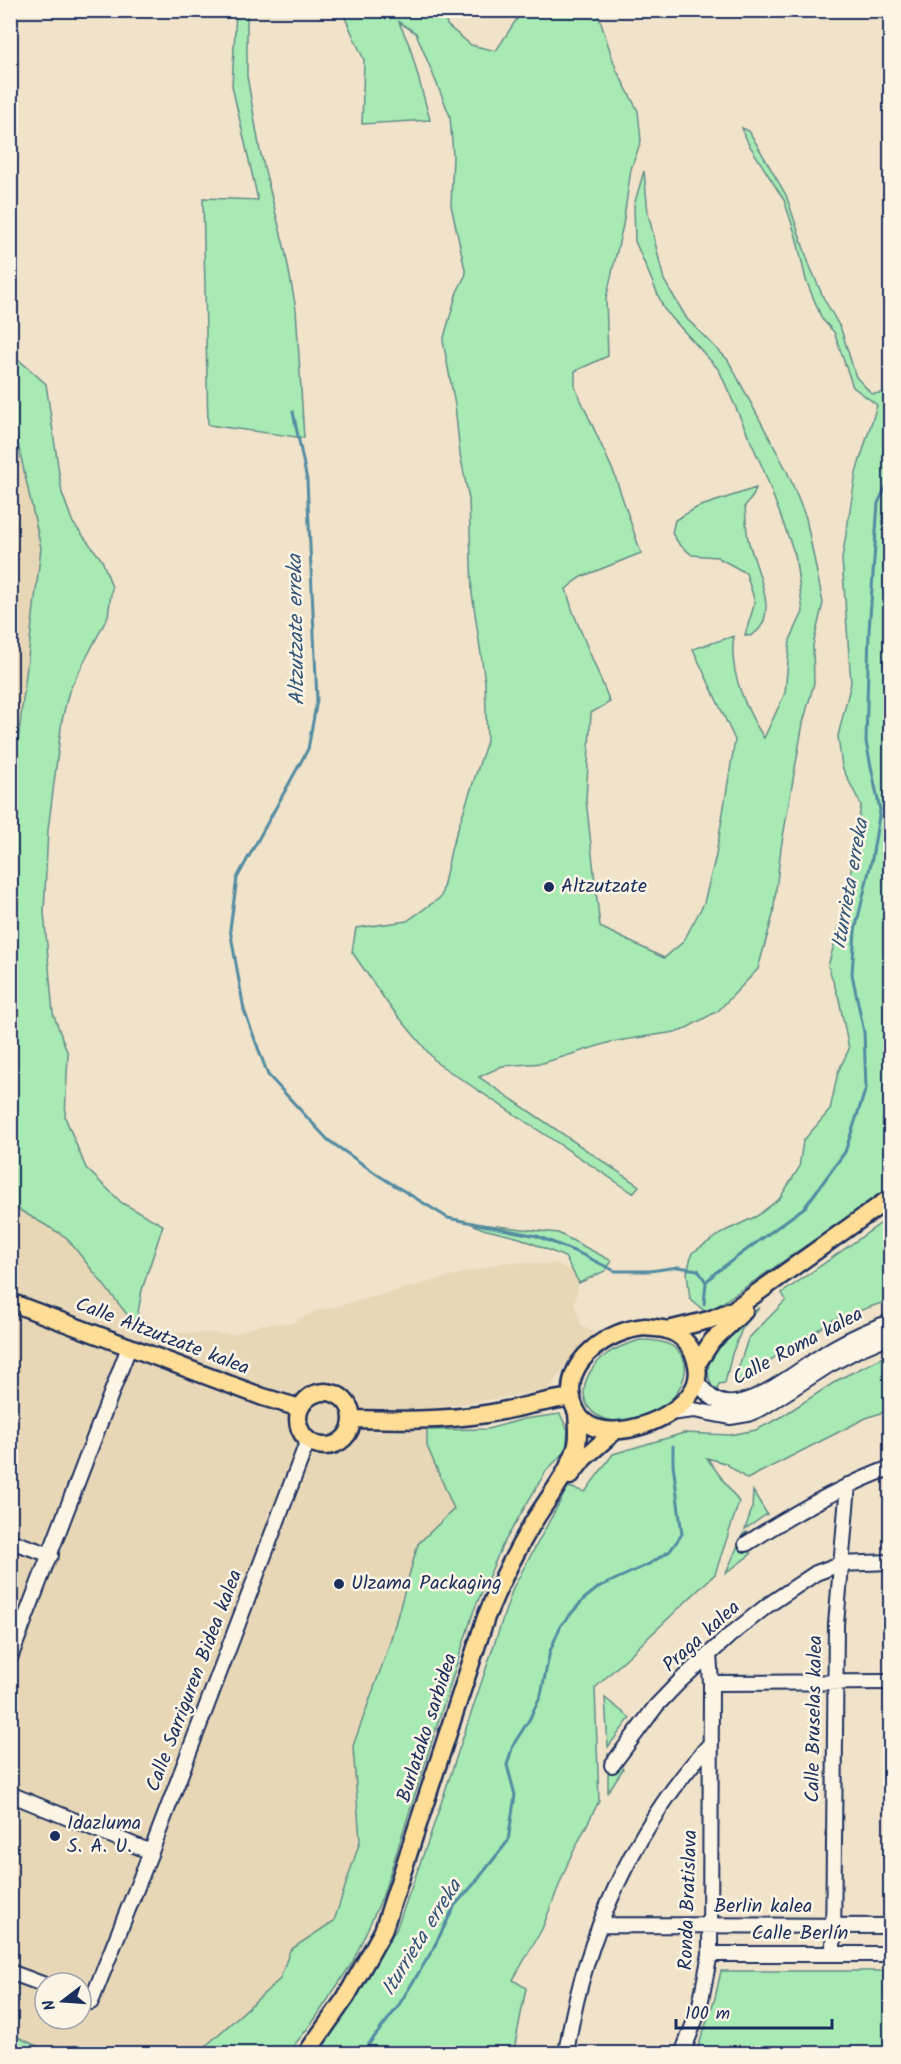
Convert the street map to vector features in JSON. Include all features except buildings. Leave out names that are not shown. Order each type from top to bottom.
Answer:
[{"type":"main road","points":[[891,1198],[733,1310],[709,1320],[668,1330],[630,1328],[611,1335],[591,1350],[579,1366],[572,1382],[574,1405],[587,1424],[601,1430],[615,1431],[635,1428],[667,1414],[692,1393],[697,1372],[712,1341],[734,1318],[891,1206]]},
{"type":"main road","name":"Calle Altzutzate kalea","points":[[10,1302],[263,1397],[300,1408]]},
{"type":"main road","points":[[668,1330],[692,1348],[697,1372]]},
{"type":"main road","points":[[321,1392],[331,1392],[346,1402],[351,1410],[352,1419],[347,1436],[333,1445],[324,1446],[308,1440],[299,1425],[298,1417],[305,1400],[321,1392]]},
{"type":"main road","points":[[352,1419],[423,1421],[487,1414],[546,1400],[574,1405]]},
{"type":"main road","name":"Burlatako sarbidea","points":[[306,2054],[346,1997],[383,1931],[486,1617],[499,1585],[567,1469],[578,1440],[574,1405]]},
{"type":"main road","name":"Burlatako sarbidea","points":[[314,2054],[348,2008],[389,1937],[504,1589],[569,1478],[584,1458],[615,1431]]},
{"type":"street","name":"Calle Roma kalea","points":[[697,1372],[714,1399],[726,1403],[743,1402],[771,1389],[834,1347],[865,1331],[891,1322]]},
{"type":"street","name":"Calle Roma kalea","points":[[667,1414],[694,1410],[730,1417],[748,1414],[762,1408],[857,1350],[891,1336]]},
{"type":"street","points":[[10,1658],[129,1347]]},
{"type":"street","name":"Calle Sarriguren Bidea kalea","points":[[93,1984],[151,1852],[308,1440]]},
{"type":"street","points":[[746,1544],[805,1507],[848,1485],[891,1468]]},
{"type":"street","name":"Calle Bruselas kalea","points":[[833,1953],[834,1682],[840,1564],[848,1485]]},
{"type":"street","points":[[10,1541],[51,1555]]},
{"type":"street","points":[[840,1564],[891,1562]]},
{"type":"street","name":"Praga kalea","points":[[612,1765],[656,1706],[708,1654],[780,1596],[816,1573],[840,1564]]},
{"type":"street","name":"Ronda Bratislava","points":[[682,2054],[699,2010],[710,1954],[711,1683],[708,1654]]},
{"type":"street","points":[[711,1683],[891,1682]]},
{"type":"street","name":"Ronda Bratislava","points":[[566,2054],[578,1992],[600,1925],[621,1876],[648,1827],[676,1784],[711,1743]]},
{"type":"street","points":[[10,1794],[151,1852]]},
{"type":"street","name":"Berlin kalea","points":[[600,1925],[891,1926]]},
{"type":"street","name":"Calle Berlín","points":[[710,1954],[891,1954]]},
{"type":"street","points":[[10,1972],[33,1981]]},
{"type":"shaded area","points":[[10,412],[41,548],[17,751],[11,752]]},
{"type":"shaded area","points":[[890,941],[890,981],[884,964]]},
{"type":"shaded area","points":[[11,1205],[66,1237],[133,1321],[138,1313],[163,1332],[234,1334],[263,1324],[292,1323],[318,1310],[506,1262],[558,1264],[572,1271],[579,1283],[574,1304],[582,1327],[595,1332],[548,1390],[426,1410],[427,1446],[454,1509],[418,1544],[388,1649],[353,1746],[360,1841],[334,1921],[291,1950],[280,1979],[198,2053],[52,2053],[11,2034]]},
{"type":"green space","points":[[236,11],[247,11],[247,76],[260,151],[285,250],[296,309],[304,438],[208,425],[203,198],[258,200],[232,86]]},
{"type":"green space","points":[[342,11],[444,11],[447,25],[471,45],[496,51],[522,11],[597,11],[616,69],[638,111],[641,141],[631,169],[623,225],[606,299],[608,356],[575,371],[575,387],[614,473],[641,553],[581,577],[566,589],[573,612],[610,702],[591,713],[586,799],[600,927],[664,958],[683,942],[704,903],[716,855],[735,740],[693,649],[734,636],[736,676],[745,702],[764,738],[785,693],[790,640],[803,612],[795,555],[764,471],[719,370],[664,309],[635,241],[634,205],[644,171],[648,213],[664,280],[687,319],[728,360],[787,471],[806,518],[823,603],[813,645],[814,683],[803,723],[781,848],[773,915],[758,969],[718,1011],[681,1031],[611,1042],[543,1063],[502,1066],[479,1077],[639,1186],[633,1193],[437,1063],[388,1004],[352,952],[356,928],[407,921],[441,897],[452,846],[487,741],[485,682],[472,593],[469,499],[443,341],[457,292],[466,274],[451,205],[453,156],[450,116],[416,33],[399,22],[410,47],[430,120],[362,124],[364,60]]},
{"type":"green space","points":[[742,128],[749,131],[786,195],[809,264],[824,299],[841,329],[856,377],[872,394],[890,392],[890,941],[884,964],[890,981],[890,1081],[885,1093],[890,1140],[890,1190],[707,1313],[690,1299],[687,1273],[692,1253],[725,1231],[757,1216],[780,1198],[799,1168],[803,1141],[830,1110],[838,1072],[849,1049],[839,999],[828,966],[846,902],[861,805],[842,767],[838,736],[851,683],[842,559],[856,473],[877,405],[853,387],[834,332],[822,319],[806,280],[796,236],[784,200],[748,143]]},
{"type":"green space","points":[[11,358],[20,361],[46,384],[62,493],[73,523],[102,560],[112,587],[108,616],[69,691],[62,720],[48,830],[44,912],[53,1013],[68,1054],[65,1117],[86,1168],[122,1203],[163,1225],[142,1290],[138,1313],[133,1322],[66,1237],[11,1205],[10,752],[17,750],[41,548],[11,412]]},
{"type":"green space","points":[[756,488],[745,506],[746,527],[766,605],[765,617],[760,628],[750,636],[745,635],[755,602],[746,573],[717,557],[692,555],[679,544],[672,533],[675,520],[698,507]]},
{"type":"green space","points":[[890,1217],[890,1300],[833,1320],[734,1381],[748,1339],[786,1300],[782,1293]]},
{"type":"green space","points":[[470,1223],[558,1233],[612,1261],[605,1271],[579,1283],[565,1257],[520,1238],[483,1229]]},
{"type":"green space","points":[[760,1307],[742,1329],[732,1354],[725,1383],[719,1384],[716,1393],[709,1380],[708,1367],[712,1355],[718,1344],[738,1324]]},
{"type":"green space","points":[[640,1340],[666,1344],[681,1354],[685,1369],[681,1386],[669,1402],[652,1414],[631,1421],[608,1420],[597,1415],[589,1408],[585,1399],[586,1380],[591,1370],[611,1352]]},
{"type":"green space","points":[[890,1354],[890,1410],[866,1418],[747,1479],[725,1463],[707,1458],[739,1502],[715,1574],[595,1688],[599,1801],[569,1860],[542,1929],[513,1980],[526,1988],[514,2050],[555,2051],[555,2053],[307,2054],[396,1930],[513,1588],[568,1487],[585,1492],[613,1454],[684,1433],[730,1435],[756,1430],[778,1419],[841,1378]]},
{"type":"green space","points":[[560,1414],[568,1430],[566,1451],[546,1471],[502,1546],[474,1610],[382,1898],[352,1963],[315,2019],[288,2053],[198,2053],[280,1979],[290,1950],[334,1921],[360,1841],[353,1746],[388,1649],[418,1544],[454,1509],[427,1446],[427,1430],[488,1429],[524,1419]]},
{"type":"green space","points":[[753,1491],[767,1514],[745,1529],[752,1509]]},
{"type":"green space","points":[[746,1532],[749,1537],[742,1542],[751,1554],[726,1573],[743,1534]]},
{"type":"green space","points":[[605,1698],[630,1718],[608,1747]]},
{"type":"green space","points":[[608,1754],[623,1769],[608,1792]]},
{"type":"green space","points":[[721,1971],[890,1971],[890,2053],[696,2053],[715,1998]]},
{"type":"green space","points":[[11,2034],[52,2053],[11,2053]]},
{"type":"waterway","name":"Altzutzate erreka","points":[[293,412],[307,480],[317,700],[308,749],[237,878],[230,929],[244,1010],[268,1075],[328,1140],[381,1177],[448,1218],[537,1236],[615,1271],[650,1271],[678,1267],[698,1270],[706,1282]]},
{"type":"waterway","name":"Iturrieta erreka","points":[[704,1304],[706,1282],[715,1273],[805,1207],[845,1152],[866,1088],[864,1032],[852,974],[855,931],[872,858],[880,810],[866,742],[869,631],[878,503],[890,479]]},
{"type":"waterway","name":"Iturrieta erreka","points":[[361,2054],[397,2008],[432,1951],[455,1905],[508,1841],[515,1795],[507,1765],[513,1745],[541,1695],[550,1651],[561,1625],[584,1599],[599,1587],[649,1564],[670,1551],[682,1534],[673,1464],[673,1446]]},
{"type":"place","name":"Altzutzate","points":[[549,887]]},
{"type":"place","name":"Ulzama Packaging","points":[[339,1584]]},
{"type":"place","name":"Idazluma S. A. U.","points":[[55,1836]]}]
